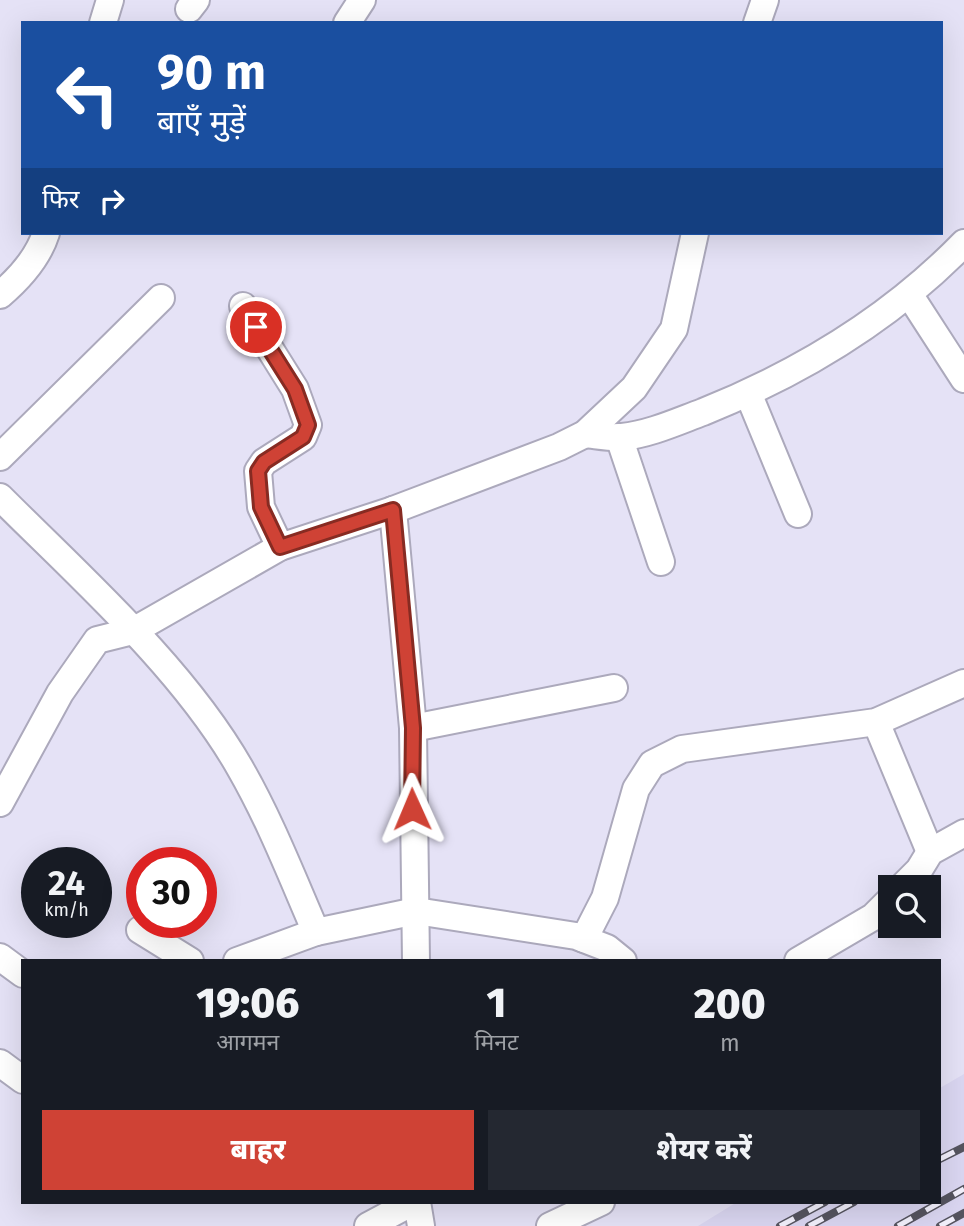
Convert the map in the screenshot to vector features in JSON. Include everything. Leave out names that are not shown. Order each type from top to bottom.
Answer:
[{"type":"street","points":[[104,21],[110,0]]},
{"type":"street","points":[[347,21],[362,0]]},
{"type":"street","points":[[758,21],[765,0]]},
{"type":"street","points":[[0,295],[20,278],[42,245],[45,235]]},
{"type":"street","points":[[0,803],[60,693],[97,640],[133,631],[280,547],[393,510],[559,447],[585,434],[634,388],[674,329],[695,235]]},
{"type":"street","points":[[585,434],[620,437],[658,429],[748,393],[875,321],[909,294],[964,243]]},
{"type":"street","points":[[909,294],[964,379]]},
{"type":"street","points":[[0,457],[161,298]]},
{"type":"street","points":[[243,306],[295,389],[308,425],[303,437],[264,462],[258,471],[261,507],[280,547]]},
{"type":"street","points":[[748,393],[798,514]]},
{"type":"street","points":[[620,437],[661,562]]},
{"type":"street","points":[[0,497],[133,631],[195,704],[239,766],[316,932]]},
{"type":"street","points":[[393,510],[413,728],[411,784],[416,959]]},
{"type":"street","points":[[584,939],[605,898],[636,789],[652,764],[682,749],[876,722],[964,683]]},
{"type":"street","points":[[413,728],[614,688]]},
{"type":"street","points":[[876,722],[930,852]]},
{"type":"street","points":[[914,875],[930,852],[964,834]]},
{"type":"street","points":[[242,959],[316,932],[416,911],[584,939],[607,948],[621,959]]},
{"type":"street","points":[[801,959],[878,912]]},
{"type":"street","points":[[153,938],[187,959]]},
{"type":"street","points":[[0,957],[21,973]]},
{"type":"street","points":[[0,1063],[21,1079]]},
{"type":"street","points":[[368,1226],[411,1204]]},
{"type":"street","points":[[416,1204],[421,1226]]},
{"type":"street","points":[[550,1226],[597,1204]]},
{"type":"shaded area","points":[[964,1074],[964,1226],[698,1226],[734,1204],[941,1204],[941,1087]]},
{"type":"railway","points":[[941,1158],[964,1147]]},
{"type":"railway","points":[[941,1202],[964,1189]]},
{"type":"railway","points":[[780,1226],[821,1204]]},
{"type":"railway","points":[[809,1226],[850,1204]]},
{"type":"railway","points":[[898,1226],[937,1204]]},
{"type":"railway","points":[[940,1226],[964,1213]]},
{"type":"route","points":[[256,327],[295,389],[305,410],[308,425],[303,437],[264,462],[258,471],[261,507],[280,547],[393,510],[413,728],[412,809]]}]
